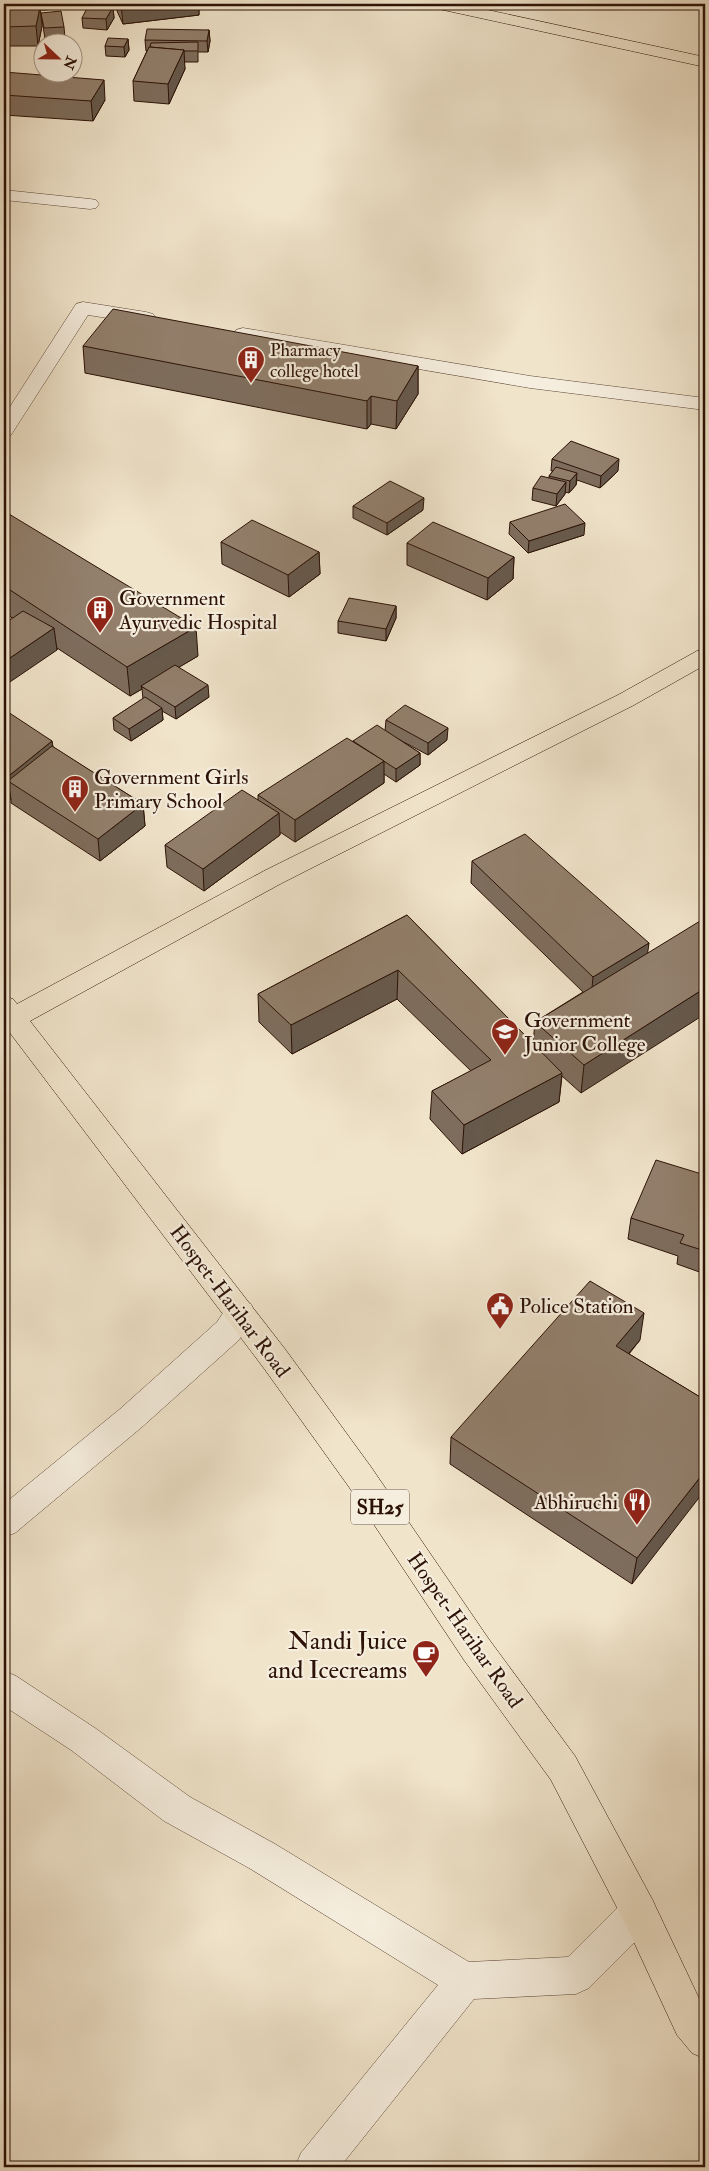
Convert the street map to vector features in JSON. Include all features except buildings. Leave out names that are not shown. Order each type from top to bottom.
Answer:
[{"type":"main road","points":[[4,10],[54,4]]},
{"type":"main road","points":[[439,4],[705,62]]},
{"type":"main road","points":[[9,1012],[626,700],[705,656]]},
{"type":"main road","name":"Hospet-Harihar Road","points":[[9,1012],[240,1312],[360,1477],[476,1649],[563,1768],[700,2022]]},
{"type":"street","points":[[4,195],[90,204]]},
{"type":"street","points":[[4,431],[83,308],[160,321]]},
{"type":"street","points":[[229,332],[530,382],[705,404]]},
{"type":"street","points":[[4,1523],[131,1418],[228,1331],[240,1312]]},
{"type":"street","points":[[4,1687],[83,1739],[177,1808],[262,1856],[465,1981],[576,1975],[639,1912]]},
{"type":"street","points":[[315,2167],[465,1981]]},
{"type":"place","name":"Pharmacy college hotel","points":[[251,384]]},
{"type":"place","name":"Government Ayurvedic Hospital","points":[[100,634]]},
{"type":"place","name":"Government Girls Primary School","points":[[75,813]]},
{"type":"place","name":"Government Junior College","points":[[505,1056]]},
{"type":"place","name":"Police Station","points":[[500,1330]]},
{"type":"place","name":"Abhiruchi","points":[[637,1526]]},
{"type":"place","name":"Nandi Juice and Icecreams","points":[[426,1678]]}]
